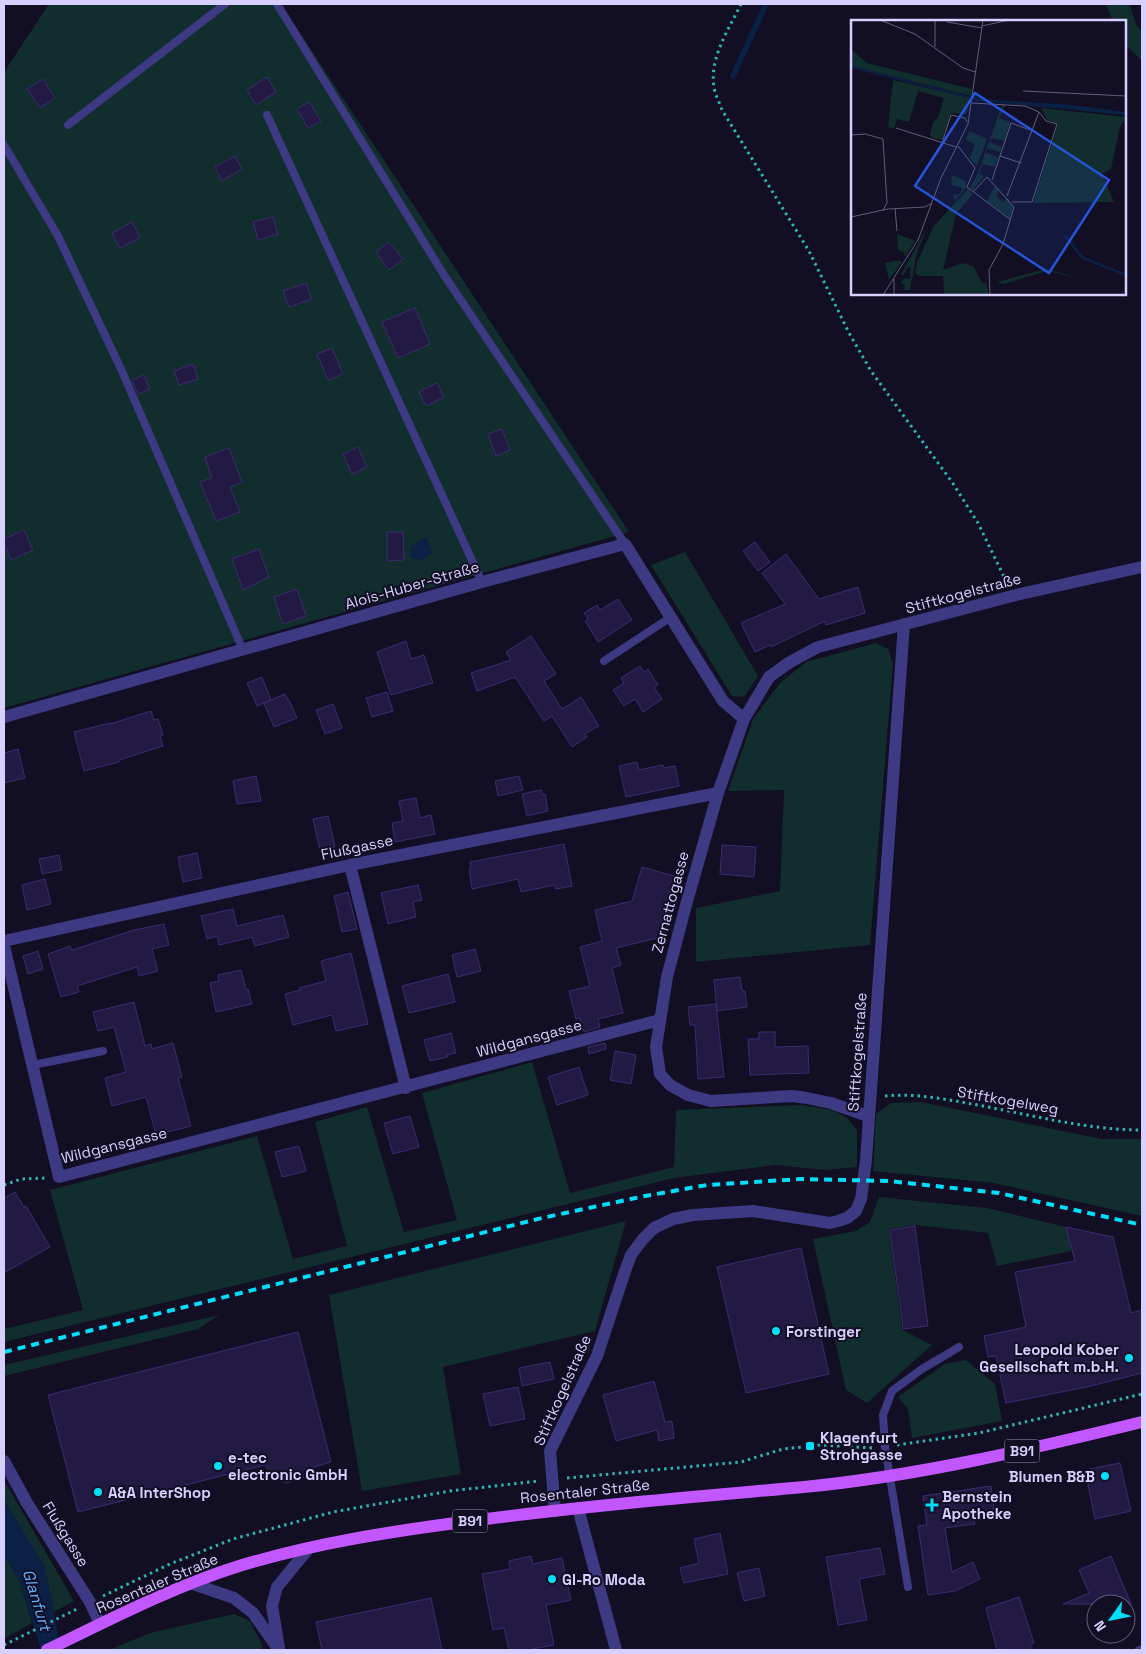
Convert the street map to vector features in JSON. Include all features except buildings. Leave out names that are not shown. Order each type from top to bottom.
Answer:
[{"type":"main road","name":"Rosentaler Straße","points":[[47,1650],[190,1584],[239,1566],[309,1548],[384,1532],[578,1508],[890,1476],[1028,1449],[1142,1422]]},
{"type":"street","name":"Alois-Huber-Straße","points":[[4,717],[482,582],[625,544]]},
{"type":"street","points":[[625,544],[723,701],[744,719]]},
{"type":"street","name":"Stiftkogelstraße","points":[[555,1511],[550,1451],[597,1356],[632,1255],[643,1239],[654,1228],[673,1219],[693,1215],[753,1211],[830,1223],[847,1218],[856,1211],[861,1198],[865,1172],[904,624],[1010,596],[1142,567]]},
{"type":"street","name":"Zernattogasse","points":[[868,1116],[831,1103],[792,1096],[711,1101],[688,1095],[670,1085],[660,1074],[656,1047],[667,977],[686,905],[718,793],[744,719],[769,677],[790,662],[818,647],[904,624]]},
{"type":"street","name":"Flußgasse","points":[[4,942],[350,864],[718,793]]},
{"type":"street","points":[[350,864],[406,1088]]},
{"type":"street","name":"Wildgansgasse","points":[[4,946],[59,1177],[406,1088],[660,1020]]},
{"type":"street","name":"Flußgasse","points":[[4,1461],[42,1527],[90,1602],[100,1624]]},
{"type":"street","points":[[578,1508],[616,1650]]},
{"type":"street","points":[[279,1650],[272,1606],[278,1587],[309,1548]]},
{"type":"street","points":[[190,1584],[234,1598],[253,1613],[279,1650]]},
{"type":"lane","points":[[68,126],[225,4]]},
{"type":"lane","points":[[277,4],[444,275],[625,544]]},
{"type":"lane","points":[[267,115],[482,582]]},
{"type":"lane","points":[[4,145],[58,236],[121,369],[243,650]]},
{"type":"lane","points":[[604,661],[671,617]]},
{"type":"lane","points":[[33,1065],[103,1051]]},
{"type":"lane","points":[[908,1587],[885,1446],[883,1415],[892,1392],[922,1369],[959,1347]]},
{"type":"path","points":[[741,4],[718,49],[713,74],[715,92],[722,110],[809,251],[849,333],[871,371],[952,482],[978,523],[1006,579],[1010,596]]},
{"type":"path","name":"Stiftkogelweg","points":[[870,1098],[905,1094],[963,1102],[1107,1129],[1142,1130]]},
{"type":"path","points":[[4,1185],[21,1179],[59,1177]]},
{"type":"path","points":[[4,1645],[170,1564],[233,1539],[324,1514],[450,1491],[741,1462],[784,1449],[821,1445],[870,1448],[979,1433],[1142,1394]]},
{"type":"green space","points":[[49,4],[281,4],[629,532],[4,708],[4,72]]},
{"type":"green space","points":[[1105,4],[1129,4],[1137,26],[1142,30],[1142,61],[1126,45],[1126,20],[1113,20]]},
{"type":"green space","points":[[685,552],[758,676],[744,697],[732,696],[651,565]]},
{"type":"green space","points":[[876,643],[888,649],[893,664],[870,945],[696,962],[696,908],[780,891],[784,790],[728,791],[753,719],[780,683],[806,662]]},
{"type":"green space","points":[[532,1062],[570,1193],[674,1167],[676,1110],[801,1105],[833,1110],[847,1118],[857,1130],[857,1167],[825,1170],[775,1165],[674,1178],[4,1342],[4,1329],[83,1310],[50,1190],[257,1136],[293,1259],[347,1246],[315,1122],[367,1107],[404,1232],[457,1220],[422,1093]]},
{"type":"green space","points":[[921,1102],[1102,1139],[1142,1139],[1142,1216],[994,1183],[873,1171],[876,1114],[891,1103]]},
{"type":"green space","points":[[879,1197],[987,1208],[1066,1227],[1072,1251],[997,1266],[988,1233],[916,1225],[889,1229],[902,1330],[932,1345],[867,1403],[846,1390],[813,1239],[856,1231],[870,1222]]},
{"type":"green space","points":[[626,1221],[595,1331],[443,1367],[461,1474],[362,1491],[329,1295]]},
{"type":"green space","points":[[219,1315],[198,1329],[4,1376],[4,1365]]},
{"type":"green space","points":[[966,1360],[995,1384],[1002,1421],[912,1438],[908,1409],[898,1397],[945,1364]]},
{"type":"green space","points":[[4,1480],[74,1601],[54,1612],[44,1567],[4,1500]]},
{"type":"green space","points":[[4,1555],[20,1582],[32,1623],[4,1639]]},
{"type":"green space","points":[[234,1614],[250,1621],[262,1645],[262,1650],[109,1650],[150,1633]]},
{"type":"water","points":[[423,538],[427,538],[432,553],[421,560],[411,558],[411,546]]},
{"type":"water","name":"Glanfurt","points":[[4,1500],[45,1567],[61,1650],[41,1650],[20,1582],[4,1555]]},
{"type":"waterway","points":[[733,76],[766,4]]},
{"type":"railway","points":[[4,1352],[542,1218],[707,1185],[801,1179],[889,1181],[999,1193],[1142,1225]]},
{"type":"place","name":"Forstinger","points":[[776,1331]]},
{"type":"place","name":"Leopold Kober Gesellschaft m.b.H.","points":[[1129,1358]]},
{"type":"place","name":"Klagenfurt Strohgasse","points":[[810,1446]]},
{"type":"place","name":"e-tec electronic GmbH","points":[[218,1466]]},
{"type":"place","name":"Blumen B&B","points":[[1105,1476]]},
{"type":"place","name":"A&A InterShop","points":[[98,1492]]},
{"type":"place","name":"Bernstein Apotheke","points":[[932,1505]]},
{"type":"place","name":"GI-Ro Moda","points":[[552,1579]]}]
